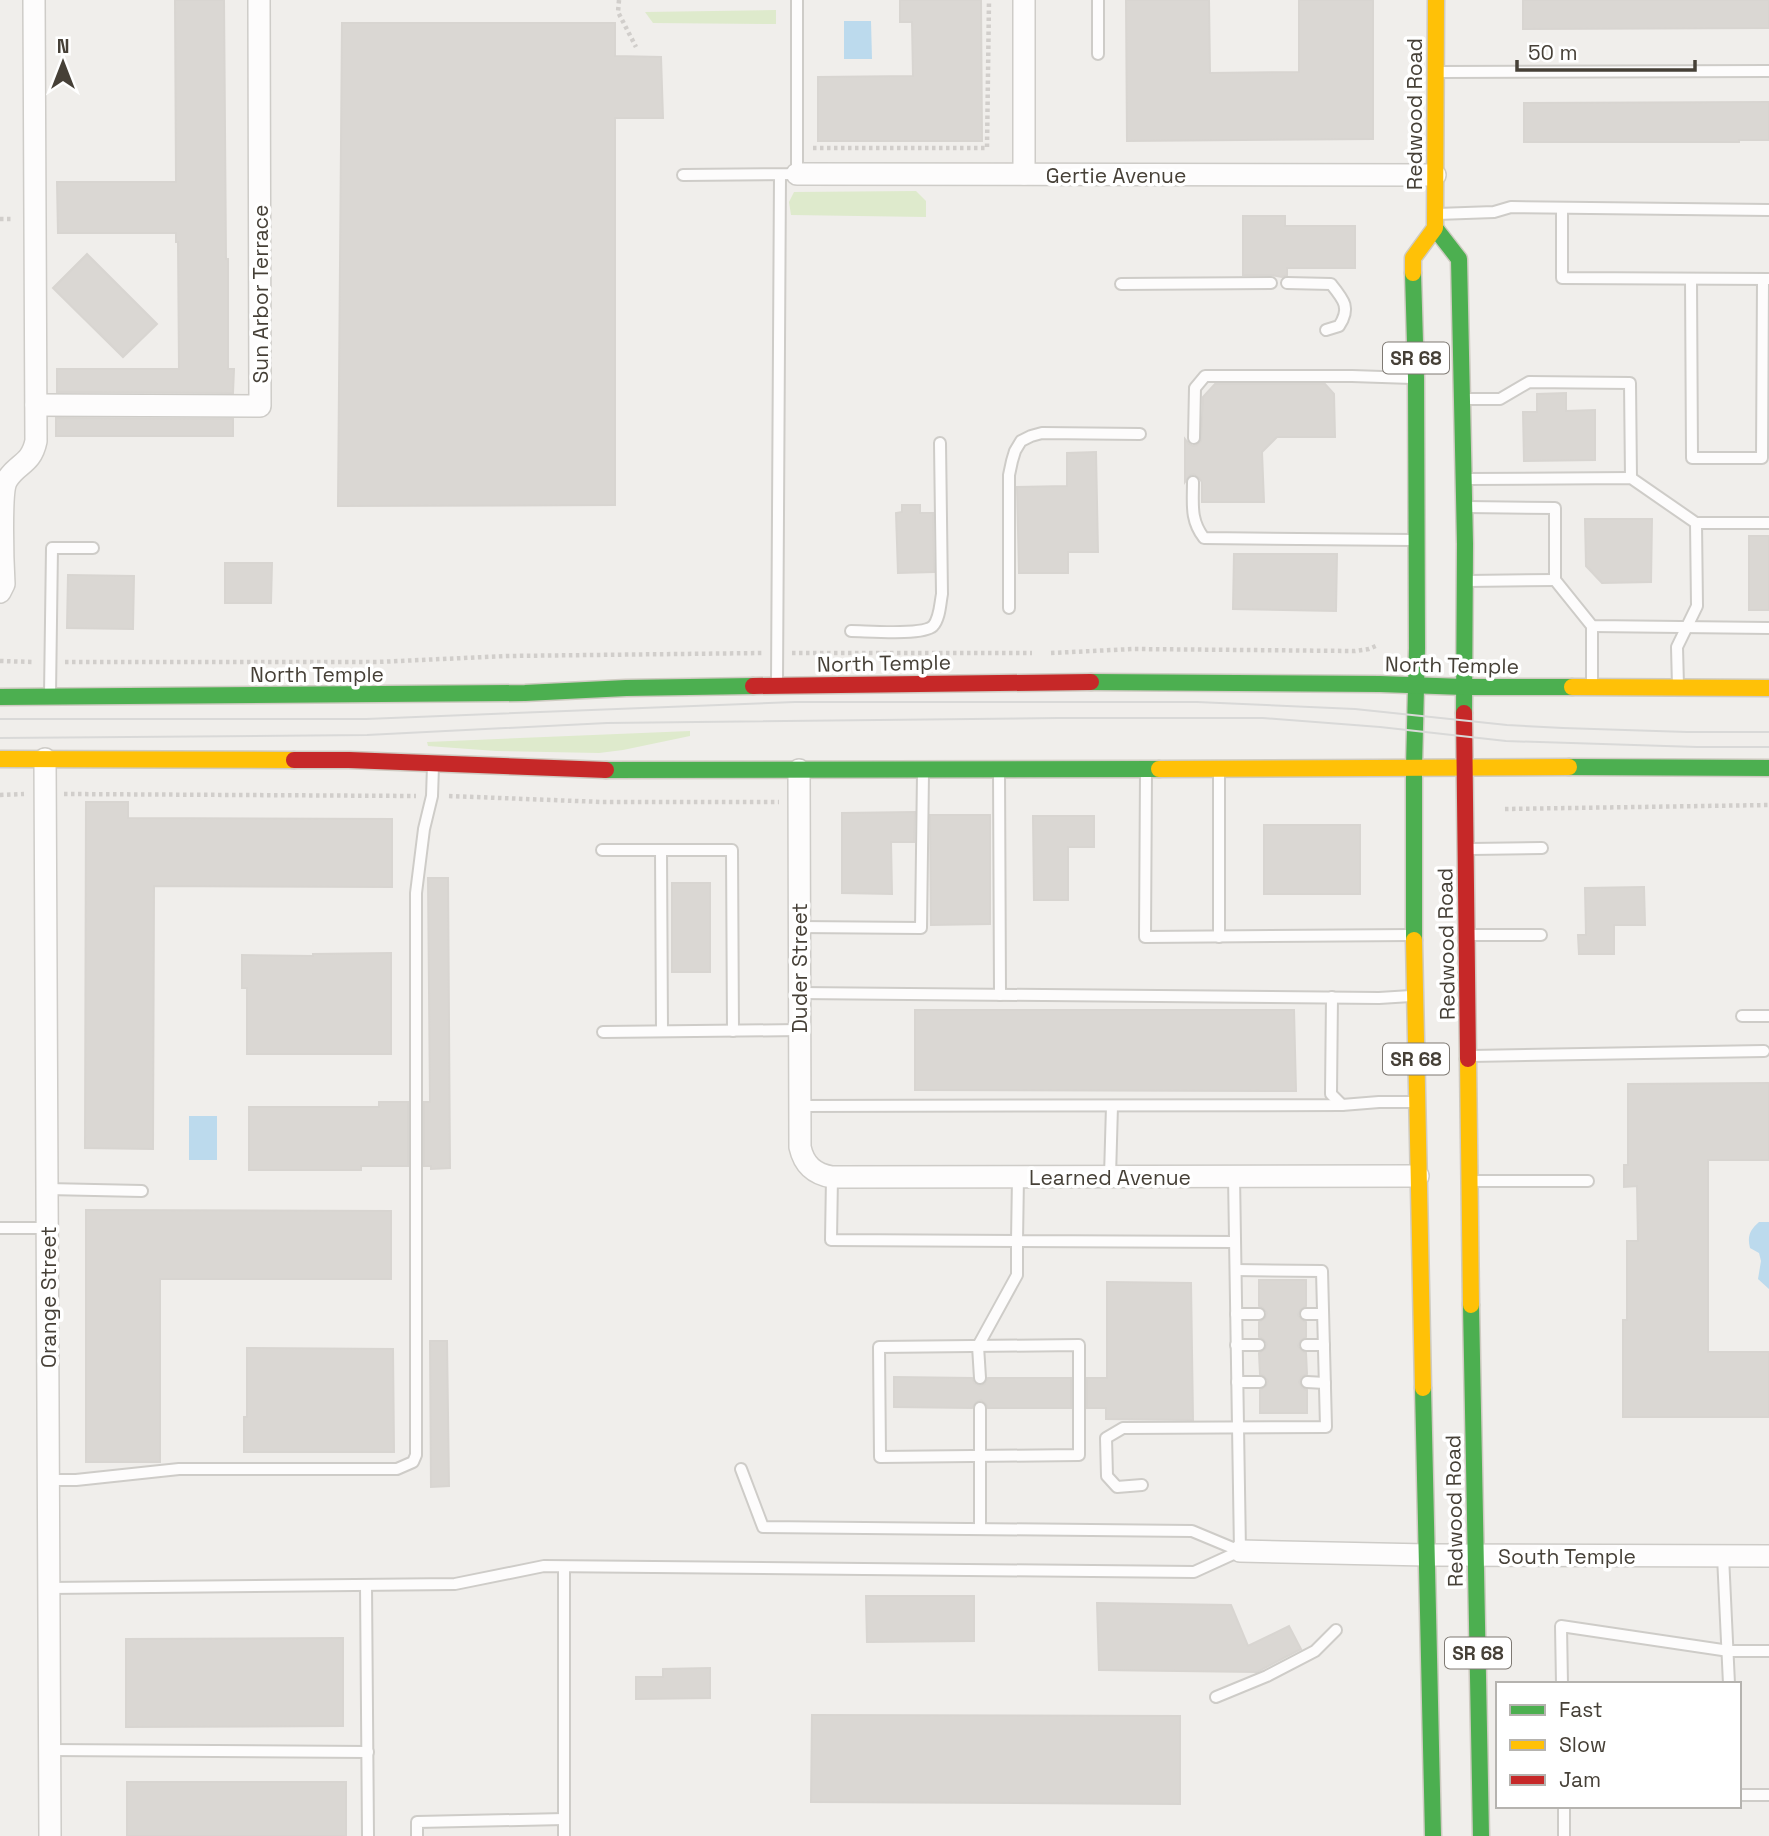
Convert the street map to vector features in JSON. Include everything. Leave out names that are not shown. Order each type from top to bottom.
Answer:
[{"type":"main road","name":"Redwood Road","points":[[1433,1836],[1414,995],[1416,378],[1413,258],[1434,221],[1436,0]]},
{"type":"main road","name":"Redwood Road","points":[[1434,221],[1460,259],[1465,507],[1469,1181],[1481,1836]]},
{"type":"main road","name":"North Temple","points":[[0,697],[525,693],[626,688],[1051,682],[1769,688]]},
{"type":"main road","points":[[0,759],[349,760],[602,770],[1769,768]]},
{"type":"street","points":[[0,592],[4,584],[3,497],[6,481],[34,452],[36,441],[34,0]]},
{"type":"street","name":"Sun Arbor Terrace","points":[[36,405],[260,406],[259,0]]},
{"type":"street","points":[[1024,0],[1024,174]]},
{"type":"street","name":"Gertie Avenue","points":[[788,174],[1435,175]]},
{"type":"street","name":"Orange Street","points":[[45,759],[50,1836]]},
{"type":"street","name":"Duder Street","points":[[799,770],[799,1106],[800,1147],[806,1164]]},
{"type":"street","name":"Learned Avenue","points":[[806,1164],[822,1175],[832,1177],[1418,1176]]},
{"type":"street","name":"South Temple","points":[[1240,1551],[1476,1556],[1769,1556]]},
{"type":"lane","points":[[777,686],[788,174],[797,0]]},
{"type":"lane","points":[[1098,0],[1098,54]]},
{"type":"lane","points":[[1435,72],[1769,71]]},
{"type":"lane","points":[[683,175],[788,174]]},
{"type":"lane","points":[[1434,221],[1511,207],[1769,210]]},
{"type":"lane","points":[[1562,208],[1562,278],[1766,279],[1762,458],[1692,458],[1691,279]]},
{"type":"lane","points":[[1121,284],[1271,283]]},
{"type":"lane","points":[[1287,283],[1331,284],[1338,292],[1344,300],[1345,317],[1339,326],[1326,330]]},
{"type":"lane","points":[[1194,438],[1195,388],[1205,376],[1416,378]]},
{"type":"lane","points":[[1463,400],[1500,399],[1530,382],[1630,383],[1630,478]]},
{"type":"lane","points":[[1009,607],[1009,475],[1021,441],[1042,433],[1140,434]]},
{"type":"lane","points":[[851,631],[921,632],[933,626],[942,594],[940,443]]},
{"type":"lane","points":[[1464,479],[1630,478],[1696,523],[1769,523]]},
{"type":"lane","points":[[1193,482],[1193,515],[1196,528],[1203,538],[1415,540]]},
{"type":"lane","points":[[1465,507],[1555,508],[1555,580],[1592,626],[1592,687]]},
{"type":"lane","points":[[1678,688],[1677,647],[1697,606],[1696,523]]},
{"type":"lane","points":[[50,697],[52,548],[93,548]]},
{"type":"lane","points":[[1465,580],[1555,580]]},
{"type":"lane","points":[[1592,626],[1769,628]]},
{"type":"lane","points":[[49,1480],[76,1480],[179,1469],[397,1469],[413,1462],[416,1455],[416,893],[424,829],[432,796],[433,763]]},
{"type":"lane","points":[[1146,769],[1145,937],[1414,935]]},
{"type":"lane","points":[[1219,769],[1219,937]]},
{"type":"lane","points":[[799,928],[921,928],[923,770]]},
{"type":"lane","points":[[999,770],[1000,995]]},
{"type":"lane","points":[[1465,849],[1542,848]]},
{"type":"lane","points":[[602,850],[732,850],[733,1031]]},
{"type":"lane","points":[[661,850],[662,1031]]},
{"type":"lane","points":[[1467,935],[1541,935]]},
{"type":"lane","points":[[799,993],[1379,998],[1414,995]]},
{"type":"lane","points":[[1332,997],[1331,1094],[1342,1105]]},
{"type":"lane","points":[[1742,1016],[1769,1016]]},
{"type":"lane","points":[[603,1032],[799,1030]]},
{"type":"lane","points":[[1468,1056],[1764,1051]]},
{"type":"lane","points":[[799,1106],[1342,1105],[1417,1102]]},
{"type":"lane","points":[[1110,1176],[1112,1106]]},
{"type":"lane","points":[[1234,1176],[1240,1551]]},
{"type":"lane","points":[[832,1177],[831,1240],[1235,1242]]},
{"type":"lane","points":[[980,1378],[978,1346],[1017,1275],[1018,1177]]},
{"type":"lane","points":[[1469,1181],[1588,1181]]},
{"type":"lane","points":[[47,1189],[142,1191]]},
{"type":"lane","points":[[0,1228],[47,1228]]},
{"type":"lane","points":[[1142,1485],[1117,1487],[1107,1476],[1106,1438],[1123,1428],[1326,1427],[1322,1271],[1236,1270]]},
{"type":"lane","points":[[1236,1314],[1259,1314]]},
{"type":"lane","points":[[1306,1314],[1323,1314]]},
{"type":"lane","points":[[1079,1345],[1079,1455],[980,1456],[880,1457],[879,1348],[1079,1345]]},
{"type":"lane","points":[[1236,1345],[1259,1345]]},
{"type":"lane","points":[[1306,1345],[1324,1345]]},
{"type":"lane","points":[[1237,1382],[1260,1382]]},
{"type":"lane","points":[[1307,1382],[1325,1383]]},
{"type":"lane","points":[[980,1408],[980,1529]]},
{"type":"lane","points":[[741,1469],[763,1527],[1192,1531],[1240,1551]]},
{"type":"lane","points":[[49,1588],[455,1584],[544,1566],[1194,1573],[1240,1551]]},
{"type":"lane","points":[[1723,1556],[1729,1682]]},
{"type":"lane","points":[[564,1567],[564,1836]]},
{"type":"lane","points":[[366,1585],[368,1836]]},
{"type":"lane","points":[[1562,1682],[1561,1626],[1729,1651],[1769,1651]]},
{"type":"lane","points":[[1216,1697],[1267,1676],[1315,1651],[1336,1630]]},
{"type":"lane","points":[[49,1749],[368,1752]]},
{"type":"lane","points":[[1741,1795],[1769,1795]]},
{"type":"lane","points":[[1564,1808],[1564,1836]]},
{"type":"lane","points":[[417,1836],[417,1822],[564,1819]]},
{"type":"path","points":[[619,0],[618,12],[636,47]]},
{"type":"path","points":[[813,148],[987,148],[989,0]]},
{"type":"path","points":[[1048,653],[1133,649],[1355,651],[1378,645]]},
{"type":"path","points":[[0,661],[365,662],[507,656],[1040,653]]},
{"type":"path","points":[[0,794],[14,794]]},
{"type":"path","points":[[74,794],[419,796]]},
{"type":"path","points":[[443,796],[602,802],[769,802]]},
{"type":"path","points":[[1505,809],[1769,805]]},
{"type":"green space","points":[[776,10],[776,24],[653,23],[645,12]]},
{"type":"green space","points":[[916,191],[926,201],[926,217],[791,215],[789,202],[794,192]]},
{"type":"green space","points":[[690,731],[690,736],[599,753],[496,751],[428,746],[427,742]]},
{"type":"water","points":[[844,21],[871,21],[872,59],[844,59]]},
{"type":"water","points":[[189,1116],[217,1116],[217,1160],[189,1160]]},
{"type":"water","points":[[1759,1222],[1769,1222],[1769,1289],[1758,1279],[1761,1261],[1759,1253],[1750,1248],[1749,1244],[1750,1234]]},
{"type":"building","points":[[175,0],[224,0],[228,369],[234,369],[233,393],[57,392],[57,369],[179,369],[176,233],[58,233],[57,182],[176,182]]},
{"type":"building","points":[[900,0],[981,0],[982,141],[818,141],[818,77],[913,76],[912,22],[900,22]]},
{"type":"building","points":[[1126,0],[1209,0],[1210,73],[1299,72],[1299,0],[1373,0],[1373,139],[1127,141]]},
{"type":"building","points":[[1523,0],[1769,0],[1769,28],[1523,29]]},
{"type":"building","points":[[342,23],[615,23],[615,56],[661,57],[663,118],[615,118],[615,505],[338,506]]},
{"type":"building","points":[[1769,102],[1769,140],[1524,142],[1524,103]]},
{"type":"building","points":[[1243,216],[1285,216],[1285,226],[1355,226],[1355,268],[1287,268],[1287,275],[1282,277],[1243,275]]},
{"type":"building","points":[[87,254],[157,324],[123,357],[53,288]]},
{"type":"building","points":[[1215,384],[1325,384],[1334,394],[1335,437],[1277,437],[1262,452],[1264,502],[1202,502],[1202,482],[1199,478],[1194,474],[1190,475],[1185,482],[1185,439],[1193,446],[1201,441],[1203,397]]},
{"type":"building","points":[[1566,393],[1566,411],[1595,410],[1595,460],[1524,461],[1523,412],[1537,412],[1537,394]]},
{"type":"building","points":[[56,418],[233,419],[233,436],[56,436]]},
{"type":"building","points":[[1096,452],[1098,552],[1068,552],[1068,573],[1019,573],[1017,487],[1067,486],[1067,453]]},
{"type":"building","points":[[902,505],[920,505],[920,513],[933,513],[934,572],[898,573],[896,513],[902,512]]},
{"type":"building","points":[[1585,519],[1652,519],[1651,582],[1602,583],[1586,566]]},
{"type":"building","points":[[1749,536],[1769,536],[1769,610],[1749,610]]},
{"type":"building","points":[[1234,554],[1337,554],[1336,611],[1233,609]]},
{"type":"building","points":[[225,563],[272,563],[271,603],[225,603]]},
{"type":"building","points":[[68,575],[134,576],[133,629],[67,628]]},
{"type":"building","points":[[86,802],[128,802],[128,818],[392,819],[392,887],[154,886],[153,1149],[85,1148]]},
{"type":"building","points":[[915,812],[914,842],[891,842],[892,894],[842,893],[842,813]]},
{"type":"building","points":[[930,815],[990,815],[990,924],[931,925]]},
{"type":"building","points":[[1033,816],[1094,816],[1094,847],[1068,847],[1068,900],[1034,900]]},
{"type":"building","points":[[1264,825],[1360,825],[1360,894],[1264,894]]},
{"type":"building","points":[[428,878],[448,878],[450,1168],[431,1169],[431,1166],[424,1166],[424,1102],[430,1102]]},
{"type":"building","points":[[672,883],[710,883],[710,972],[672,972]]},
{"type":"building","points":[[1644,887],[1645,925],[1614,925],[1614,954],[1579,954],[1578,935],[1586,935],[1585,888]]},
{"type":"building","points":[[391,953],[391,1054],[247,1054],[247,988],[242,988],[242,955]]},
{"type":"building","points":[[915,1010],[1294,1010],[1296,1091],[915,1090]]},
{"type":"building","points":[[1769,1083],[1769,1160],[1708,1160],[1708,1352],[1769,1352],[1769,1417],[1623,1417],[1623,1320],[1627,1320],[1627,1241],[1638,1241],[1637,1186],[1624,1187],[1624,1165],[1628,1165],[1628,1084]]},
{"type":"building","points":[[379,1102],[408,1102],[408,1166],[361,1166],[361,1170],[249,1170],[249,1107],[379,1107]]},
{"type":"building","points":[[86,1210],[391,1211],[391,1279],[160,1279],[160,1462],[86,1462]]},
{"type":"building","points":[[1259,1280],[1306,1280],[1306,1306],[1298,1315],[1306,1322],[1306,1337],[1298,1346],[1306,1353],[1307,1374],[1301,1377],[1299,1382],[1302,1388],[1307,1390],[1307,1413],[1260,1413],[1260,1390],[1268,1381],[1260,1374],[1259,1353],[1267,1344],[1259,1337],[1259,1322],[1267,1313],[1259,1306]]},
{"type":"building","points":[[1107,1282],[1191,1283],[1193,1420],[1106,1419],[1106,1408],[1087,1408],[1087,1378],[1107,1378]]},
{"type":"building","points":[[430,1341],[447,1341],[449,1486],[431,1487]]},
{"type":"building","points":[[247,1348],[393,1349],[394,1452],[244,1452]]},
{"type":"building","points":[[894,1377],[972,1378],[974,1383],[980,1386],[985,1384],[988,1378],[1071,1378],[1071,1408],[988,1408],[981,1400],[972,1408],[894,1407]]},
{"type":"building","points":[[866,1596],[974,1596],[974,1641],[867,1642]]},
{"type":"building","points":[[1097,1603],[1231,1605],[1248,1646],[1289,1626],[1301,1649],[1257,1672],[1099,1670]]},
{"type":"building","points":[[343,1638],[343,1726],[126,1727],[126,1639]]},
{"type":"building","points":[[710,1668],[710,1698],[636,1699],[636,1677],[663,1677],[663,1669]]},
{"type":"building","points":[[812,1715],[1180,1716],[1180,1804],[811,1802]]},
{"type":"building","points":[[127,1782],[346,1782],[346,1836],[127,1836]]},
{"type":"tram line","points":[[0,719],[366,719],[795,702],[1197,702],[1355,709],[1507,725],[1563,728],[1769,732]]},
{"type":"tram line","points":[[0,738],[367,735],[607,723],[1263,718],[1506,741],[1769,747]]},
{"type":"traffic: fast","points":[[1435,228],[1459,259],[1465,544],[1464,713]]},
{"type":"traffic: fast","points":[[1413,273],[1417,648],[1414,940]]},
{"type":"traffic: fast","points":[[1091,682],[1572,687]]},
{"type":"traffic: fast","points":[[0,697],[525,693],[753,686]]},
{"type":"traffic: fast","points":[[1569,767],[1769,768]]},
{"type":"traffic: fast","points":[[606,770],[1159,769]]},
{"type":"traffic: fast","points":[[1471,1305],[1481,1836]]},
{"type":"traffic: fast","points":[[1423,1388],[1433,1836]]},
{"type":"traffic: slow","points":[[1413,273],[1413,258],[1435,228],[1436,0]]},
{"type":"traffic: slow","points":[[1572,687],[1769,688]]},
{"type":"traffic: slow","points":[[0,759],[294,760]]},
{"type":"traffic: slow","points":[[1159,769],[1569,767]]},
{"type":"traffic: slow","points":[[1414,940],[1423,1388]]},
{"type":"traffic: slow","points":[[1468,1059],[1471,1305]]},
{"type":"traffic: jam","points":[[753,686],[1091,682]]},
{"type":"traffic: jam","points":[[1464,713],[1468,1059]]},
{"type":"traffic: jam","points":[[294,760],[606,770]]}]
